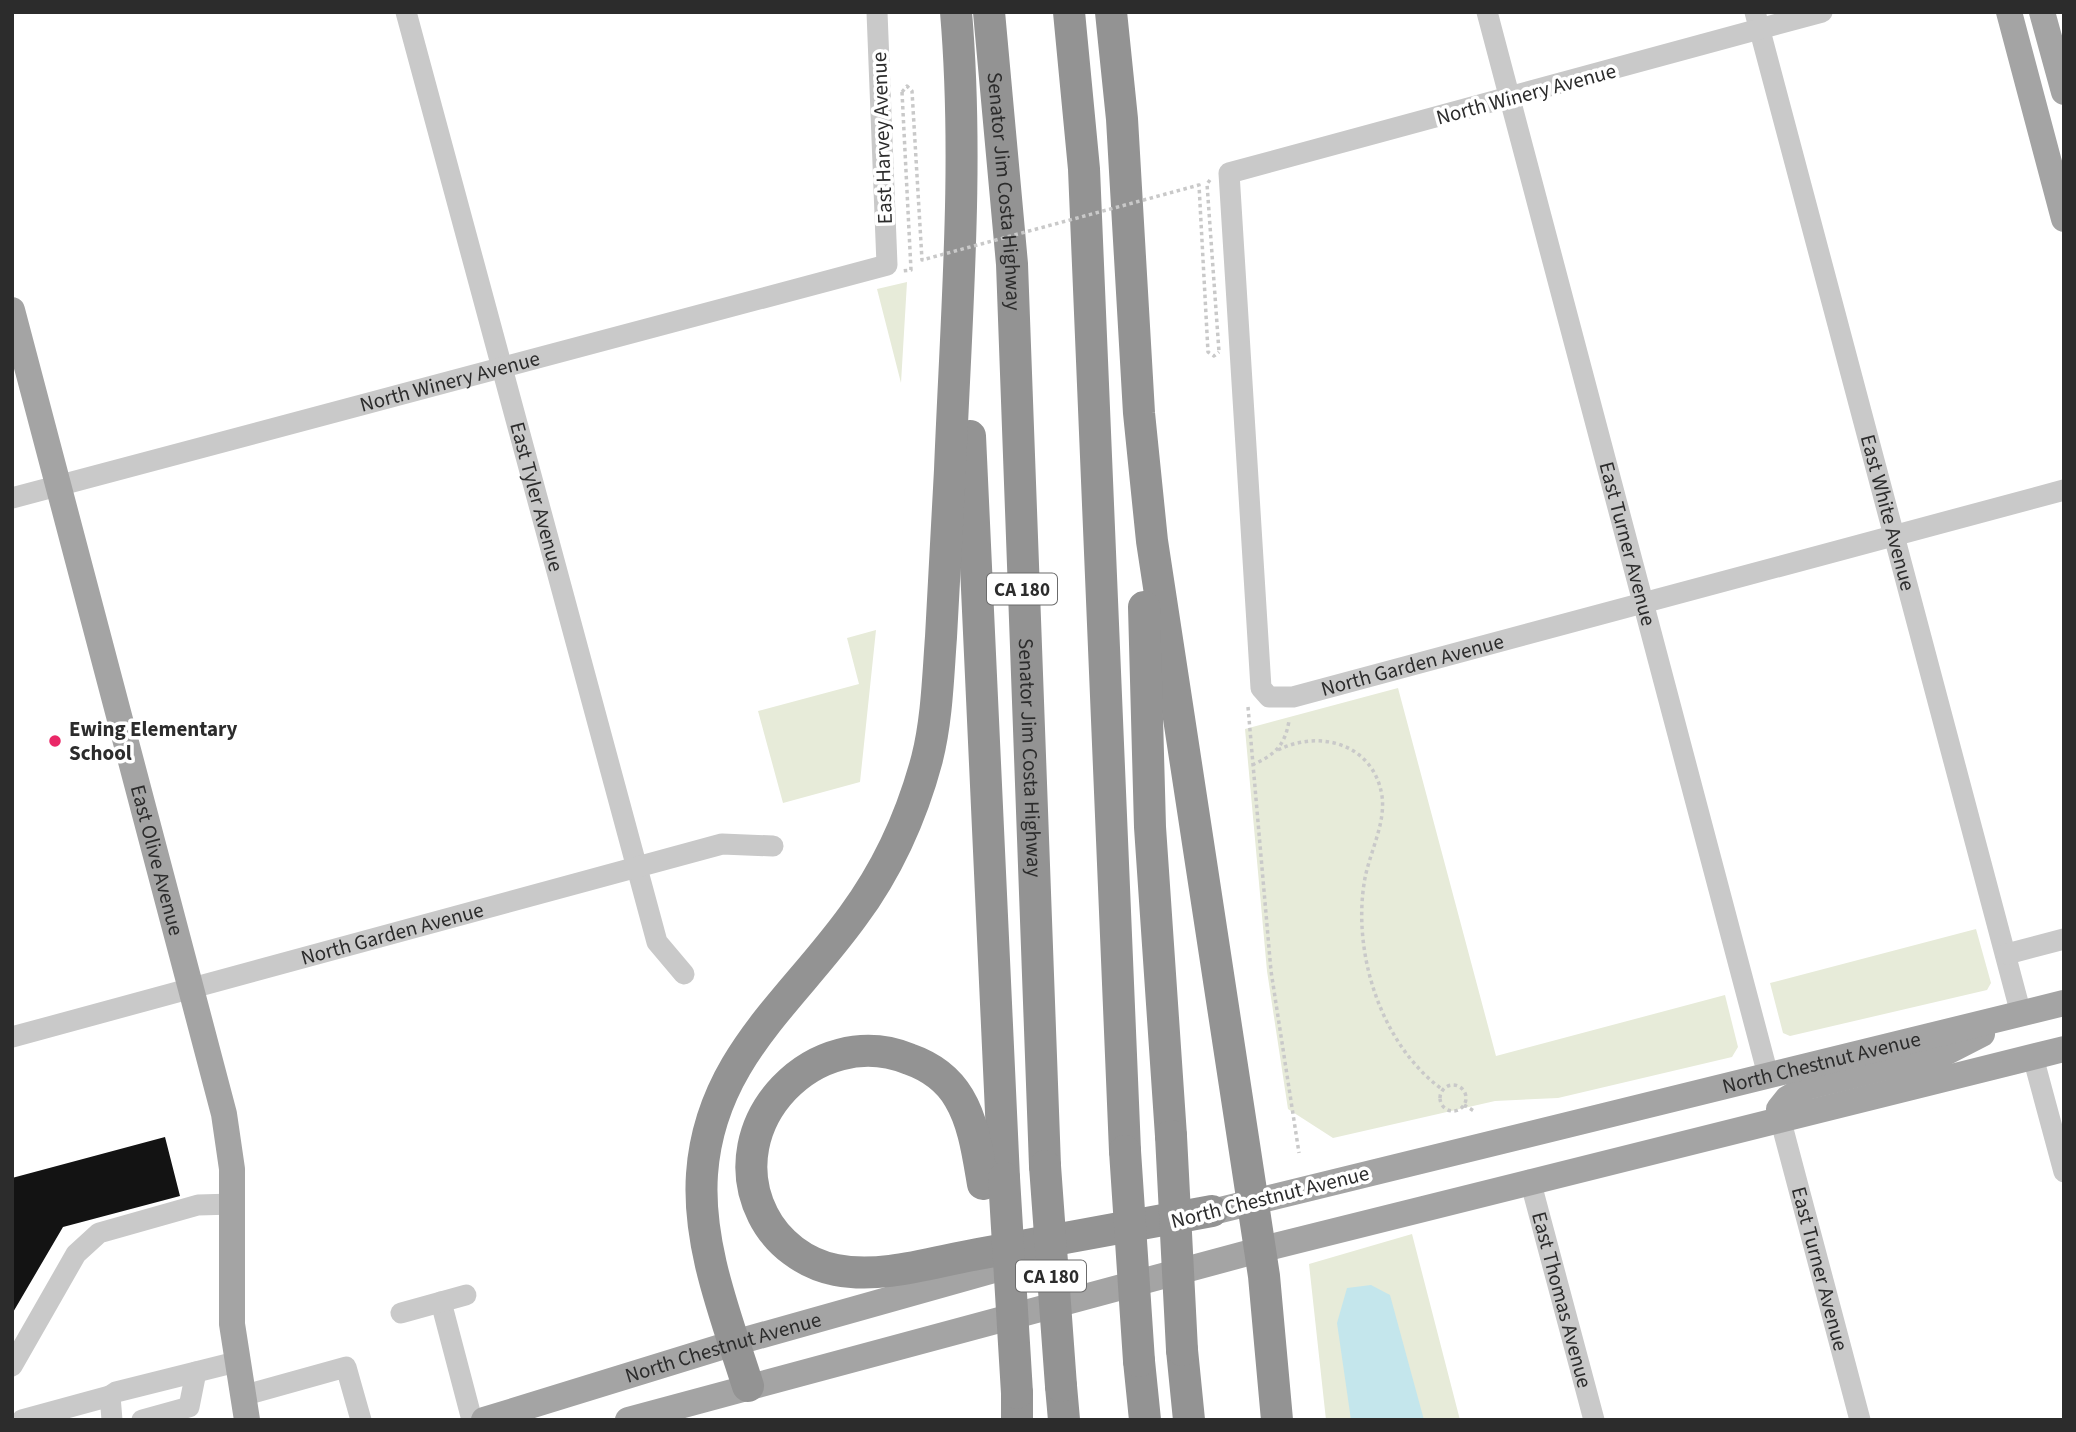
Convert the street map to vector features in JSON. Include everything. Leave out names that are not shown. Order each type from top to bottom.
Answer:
[{"type":"highway","points":[[956,12],[994,1181],[1011,1407]]},
{"type":"highway","name":"Senator Jim Costa Highway","points":[[989,12],[1012,264],[1045,1166],[1060,1386],[1065,1420]]},
{"type":"highway","points":[[1069,12],[1084,182],[1125,1151],[1145,1420]]},
{"type":"highway","points":[[1111,12],[1122,120],[1139,413],[1150,827],[1182,1350],[1189,1420]]},
{"type":"highway","points":[[748,1386],[710,1259],[703,1215],[702,1174],[715,1112],[739,1058],[852,918],[877,880],[912,806],[929,746],[938,685],[947,548],[961,187]]},
{"type":"highway","points":[[1139,413],[1152,541],[1259,1250],[1277,1420]]},
{"type":"highway","points":[[994,1181],[967,1117],[949,1085],[919,1063],[901,1055],[870,1051],[855,1051],[819,1061],[792,1078],[767,1108],[758,1128],[751,1160],[758,1202],[768,1225],[781,1240],[792,1251],[816,1264],[854,1273],[933,1263],[1212,1211]]},
{"type":"main road","points":[[2009,12],[2064,219]]},
{"type":"main road","points":[[2042,12],[2064,92]]},
{"type":"main road","name":"East Olive Avenue","points":[[12,310],[224,1114],[233,1204],[231,1289],[236,1362],[244,1408]]},
{"type":"main road","name":"North Chestnut Avenue","points":[[484,1420],[734,1343],[1212,1211],[2064,1003]]},
{"type":"main road","points":[[1780,1118],[1779,1109],[1787,1100],[1807,1087],[1945,1053],[2021,1014]]},
{"type":"main road","name":"North Chestnut Avenue","points":[[628,1420],[1259,1250],[1530,1180],[2064,1049]]},
{"type":"street","name":"East Tyler Avenue","points":[[406,12],[657,942],[684,974]]},
{"type":"street","name":"East Harvey Avenue","points":[[877,12],[887,265]]},
{"type":"street","name":"East Turner Avenue","points":[[1487,12],[1768,1075]]},
{"type":"street","name":"North Winery Avenue","points":[[1229,173],[1510,99],[1757,21],[1822,12]]},
{"type":"street","name":"East White Avenue","points":[[1757,21],[2021,1014]]},
{"type":"street","name":"North Garden Avenue","points":[[1229,173],[1259,676],[1261,688],[1269,697],[1293,696],[2064,490]]},
{"type":"street","name":"North Winery Avenue","points":[[12,498],[887,265]]},
{"type":"street","name":"North Garden Avenue","points":[[12,1037],[722,844],[774,846]]},
{"type":"street","points":[[2007,954],[2064,939]]},
{"type":"street","points":[[2033,1057],[2054,1099],[2064,1172]]},
{"type":"street","name":"East Turner Avenue","points":[[1780,1118],[1860,1420]]},
{"type":"street","name":"East Thomas Avenue","points":[[1530,1180],[1594,1420]]},
{"type":"street","points":[[12,1366],[76,1254],[99,1233],[198,1205],[233,1204]]},
{"type":"street","points":[[401,1312],[466,1295]]},
{"type":"street","points":[[441,1302],[471,1420]]},
{"type":"street","points":[[22,1420],[236,1362]]},
{"type":"street","points":[[244,1408],[346,1367],[361,1420]]},
{"type":"street","points":[[142,1420],[189,1406],[196,1372]]},
{"type":"street","points":[[110,1396],[112,1420]]},
{"type":"path","points":[[887,265],[906,273],[911,270],[902,92],[907,86],[912,91],[922,260],[1199,185],[1208,352],[1214,356],[1219,352]]},
{"type":"path","points":[[1248,707],[1271,971],[1299,1153]]},
{"type":"path","points":[[1278,750],[1283,745],[1289,721]]},
{"type":"path","points":[[1252,765],[1278,750],[1303,741],[1330,740],[1357,755],[1374,774],[1382,797],[1382,811],[1368,865],[1361,911],[1368,970],[1392,1030],[1426,1075],[1443,1090]]},
{"type":"path","points":[[1454,1085],[1462,1088],[1465,1095],[1463,1105],[1455,1110],[1444,1107],[1440,1097],[1443,1090],[1454,1085]]},
{"type":"path","points":[[1463,1105],[1475,1111]]},
{"type":"green space","points":[[907,282],[901,383],[877,289]]},
{"type":"green space","points":[[876,630],[860,782],[783,803],[758,711],[859,684],[847,638]]},
{"type":"green space","points":[[1398,688],[1496,1056],[1725,995],[1738,1047],[1732,1057],[1558,1098],[1495,1101],[1333,1138],[1288,1109],[1267,971],[1245,729]]},
{"type":"green space","points":[[1976,929],[1991,983],[1987,990],[1790,1036],[1783,1033],[1770,983]]},
{"type":"green space","points":[[1412,1234],[1460,1420],[1326,1420],[1309,1264]]},
{"type":"water","points":[[1371,1285],[1390,1295],[1424,1420],[1351,1420],[1337,1323],[1347,1288]]},
{"type":"building","points":[[165,1137],[180,1196],[63,1227],[12,1314],[12,1178]]},
{"type":"place","name":"Ewing Elementary School","points":[[55,741]]}]
